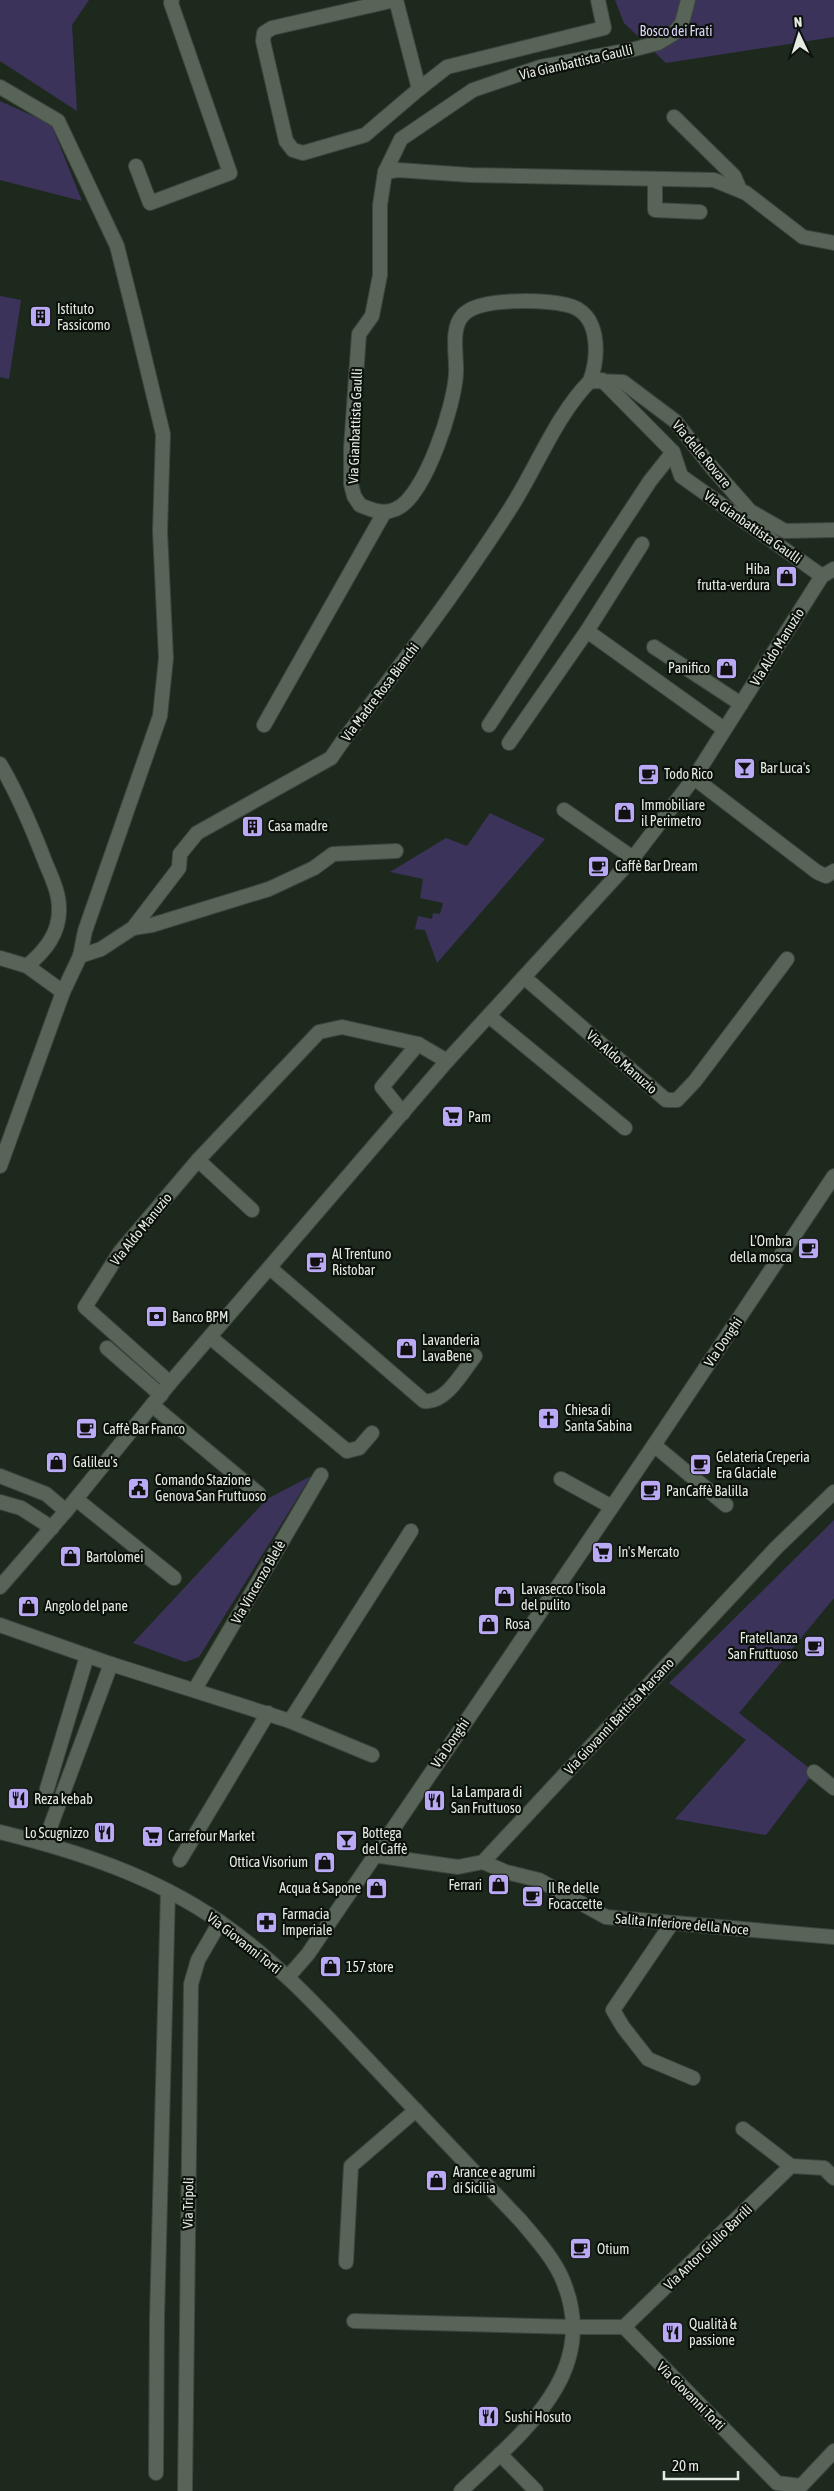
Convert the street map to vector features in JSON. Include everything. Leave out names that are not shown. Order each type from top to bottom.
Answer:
[{"type":"street","points":[[136,166],[150,203],[230,173],[171,3],[172,0]]},
{"type":"street","name":"Via Gianbattista Gaulli","points":[[419,89],[396,0],[272,28],[264,33],[263,41],[286,141],[293,150],[303,154],[366,136],[447,67],[604,28],[598,0]]},
{"type":"street","name":"Via Gianbattista Gaulli","points":[[384,513],[360,505],[354,496],[351,484],[351,448],[359,334],[372,316],[380,275],[380,205],[385,172],[401,139],[472,90],[540,67],[658,43],[673,34],[682,23],[688,0]]},
{"type":"street","points":[[0,87],[58,121],[117,246],[163,434],[160,530],[166,658],[160,716],[85,931],[80,956],[63,992],[0,1166]]},
{"type":"street","points":[[674,117],[734,176],[740,190]]},
{"type":"street","points":[[385,172],[398,170],[470,175],[714,180],[740,190],[768,208],[803,237],[834,243]]},
{"type":"street","points":[[655,180],[655,210],[700,212]]},
{"type":"street","points":[[264,725],[384,513],[397,509],[407,502],[432,458],[447,421],[456,375],[456,330],[459,320],[472,308],[513,302],[557,303],[572,306],[588,320],[594,334],[596,381]]},
{"type":"street","name":"Via Gianbattista Gaulli","points":[[596,381],[673,452],[681,476],[828,572]]},
{"type":"street","name":"Via Madre Rosa Bianchi","points":[[80,956],[102,949],[134,928],[179,868],[180,854],[197,833],[331,758],[421,639],[471,568],[511,507],[574,398],[596,381]]},
{"type":"street","name":"Via delle Rovare","points":[[596,381],[623,382],[675,421],[713,469],[750,511],[785,531],[834,530]]},
{"type":"street","points":[[489,725],[650,481],[673,452]]},
{"type":"street","points":[[509,743],[587,631],[642,544]]},
{"type":"street","name":"Via Aldo Manuzio","points":[[0,1586],[52,1528],[170,1383],[447,1061],[633,858],[694,778],[724,729],[828,572]]},
{"type":"street","points":[[587,631],[724,729]]},
{"type":"street","points":[[654,647],[741,704]]},
{"type":"street","points":[[0,764],[32,826],[57,893],[60,909],[52,940],[47,948],[27,966]]},
{"type":"street","points":[[694,778],[817,872],[826,876],[834,871]]},
{"type":"street","points":[[564,810],[633,858]]},
{"type":"street","name":"Via Madre Rosa Bianchi","points":[[134,928],[152,925],[268,889],[314,868],[333,854],[396,851]]},
{"type":"street","points":[[0,958],[27,966],[63,992]]},
{"type":"street","name":"Via Aldo Manuzio","points":[[525,978],[666,1100],[677,1100],[695,1081],[787,959]]},
{"type":"street","points":[[489,1016],[625,1128]]},
{"type":"street","name":"Via Aldo Manuzio","points":[[170,1383],[85,1307],[120,1252],[198,1160],[318,1032],[342,1028],[418,1044],[447,1061]]},
{"type":"street","points":[[403,1113],[382,1087],[418,1044]]},
{"type":"street","points":[[198,1160],[252,1210]]},
{"type":"street","name":"Via Donghi","points":[[288,1977],[308,1954],[373,1855],[612,1507],[834,1176]]},
{"type":"street","points":[[270,1268],[424,1401],[431,1402],[442,1397],[475,1356]]},
{"type":"street","points":[[210,1337],[347,1451],[359,1448],[372,1432]]},
{"type":"street","points":[[107,1348],[156,1400],[259,1494]]},
{"type":"street","points":[[654,1445],[726,1505]]},
{"type":"street","name":"Via Vincenzo Blelè","points":[[195,1689],[320,1475]]},
{"type":"street","points":[[0,1476],[46,1494],[66,1511]]},
{"type":"street","points":[[561,1479],[612,1507]]},
{"type":"street","name":"Via Giovanni Battista Marsano","points":[[483,1862],[776,1548],[834,1492]]},
{"type":"street","points":[[76,1499],[174,1578]]},
{"type":"street","points":[[0,1502],[21,1508],[52,1528]]},
{"type":"street","points":[[290,1721],[411,1531]]},
{"type":"street","points":[[0,1625],[111,1664],[268,1713],[372,1754]]},
{"type":"street","points":[[47,1789],[87,1656]]},
{"type":"street","points":[[51,1825],[111,1664]]},
{"type":"street","points":[[180,1860],[268,1713]]},
{"type":"street","points":[[814,1772],[834,1788]]},
{"type":"street","name":"Via Giovanni Torti","points":[[0,1832],[44,1843],[125,1870],[168,1891],[220,1922],[288,1977],[521,2221],[560,2274],[570,2298],[574,2327]]},
{"type":"street","points":[[373,1855],[458,1867],[483,1862]]},
{"type":"street","name":"Salita Inferiore della Noce","points":[[483,1862],[506,1872],[539,1880],[606,1917],[834,1937]]},
{"type":"street","points":[[156,2473],[158,2299],[168,1891]]},
{"type":"street","name":"Via Tripoli","points":[[185,2491],[191,1984],[198,1960],[220,1922]]},
{"type":"street","points":[[672,1923],[613,2010],[623,2027],[648,2059],[693,2078]]},
{"type":"street","points":[[346,2262],[351,2166],[416,2110]]},
{"type":"street","points":[[743,2129],[791,2166],[824,2168],[834,2178]]},
{"type":"street","name":"Via Anton Giulio Barrili","points":[[624,2327],[791,2166]]},
{"type":"street","points":[[354,2321],[624,2327]]},
{"type":"street","points":[[462,2491],[521,2433],[560,2384],[571,2355],[574,2327]]},
{"type":"street","name":"Via Giovanni Torti","points":[[624,2327],[777,2484],[801,2486],[834,2451]]},
{"type":"street","points":[[500,2454],[536,2491]]},
{"type":"green space","points":[[0,0],[89,0],[72,25],[77,111],[0,61]]},
{"type":"green space","name":"Bosco dei Frati","points":[[615,0],[834,0],[834,37],[666,63],[624,23]]},
{"type":"green space","points":[[0,101],[51,124],[82,201],[0,180]]},
{"type":"green space","points":[[0,296],[21,300],[9,379],[0,377]]},
{"type":"green space","points":[[490,813],[545,839],[437,963],[425,930],[415,929],[418,916],[432,919],[433,913],[440,914],[443,903],[420,898],[423,879],[390,872],[446,838],[467,846]]},
{"type":"green space","points":[[311,1476],[199,1657],[185,1662],[133,1643],[267,1499]]},
{"type":"green space","points":[[834,1520],[834,1598],[739,1713],[814,1772],[766,1835],[675,1819],[746,1740],[669,1683]]},
{"type":"place","name":"Istituto Fassicomo","points":[[41,317]]},
{"type":"place","name":"Hiba frutta-verdura","points":[[786,577]]},
{"type":"place","name":"Panifico","points":[[726,668]]},
{"type":"place","name":"Bar Luca's","points":[[744,768]]},
{"type":"place","name":"Todo Rico","points":[[648,774]]},
{"type":"place","name":"Immobiliare il Perimetro","points":[[625,813]]},
{"type":"place","name":"Casa madre","points":[[252,826]]},
{"type":"place","name":"Caffè Bar Dream","points":[[599,866]]},
{"type":"place","name":"Pam","points":[[452,1117]]},
{"type":"place","name":"L'Ombra della mosca","points":[[808,1249]]},
{"type":"place","name":"Al Trentuno Ristobar","points":[[316,1262]]},
{"type":"place","name":"Banco BPM","points":[[156,1317]]},
{"type":"place","name":"Lavanderia LavaBene","points":[[406,1348]]},
{"type":"place","name":"Chiesa di Santa Sabina","points":[[549,1418]]},
{"type":"place","name":"Caffè Bar Franco","points":[[87,1429]]},
{"type":"place","name":"Galileu's","points":[[57,1462]]},
{"type":"place","name":"Gelateria Creperia Era Glaciale","points":[[700,1465]]},
{"type":"place","name":"Comando Stazione Genova San Fruttuoso","points":[[139,1488]]},
{"type":"place","name":"PanCaffè Balilla","points":[[650,1491]]},
{"type":"place","name":"In's Mercato","points":[[602,1552]]},
{"type":"place","name":"Bartolomei","points":[[70,1557]]},
{"type":"place","name":"Lavasecco l'isola del pulito","points":[[505,1597]]},
{"type":"place","name":"Angolo del pane","points":[[29,1606]]},
{"type":"place","name":"Rosa","points":[[489,1624]]},
{"type":"place","name":"Fratellanza San Fruttuoso","points":[[814,1646]]},
{"type":"place","name":"Reza kebab","points":[[18,1799]]},
{"type":"place","name":"La Lampara di San Fruttuoso","points":[[435,1800]]},
{"type":"place","name":"Lo Scugnizzo","points":[[105,1833]]},
{"type":"place","name":"Carrefour Market","points":[[152,1836]]},
{"type":"place","name":"Bottega del Caffè","points":[[346,1841]]},
{"type":"place","name":"Ottica Visorium","points":[[324,1862]]},
{"type":"place","name":"Ferrari","points":[[498,1885]]},
{"type":"place","name":"Acqua & Sapone","points":[[377,1888]]},
{"type":"place","name":"Il Re delle Focaccette","points":[[532,1896]]},
{"type":"place","name":"Farmacia Imperiale","points":[[266,1922]]},
{"type":"place","name":"157 store","points":[[330,1967]]},
{"type":"place","name":"Arance e agrumi di Sicilia","points":[[437,2180]]},
{"type":"place","name":"Otium","points":[[581,2249]]},
{"type":"place","name":"Qualità & passione","points":[[673,2332]]},
{"type":"place","name":"Sushi Hosuto","points":[[489,2417]]}]
